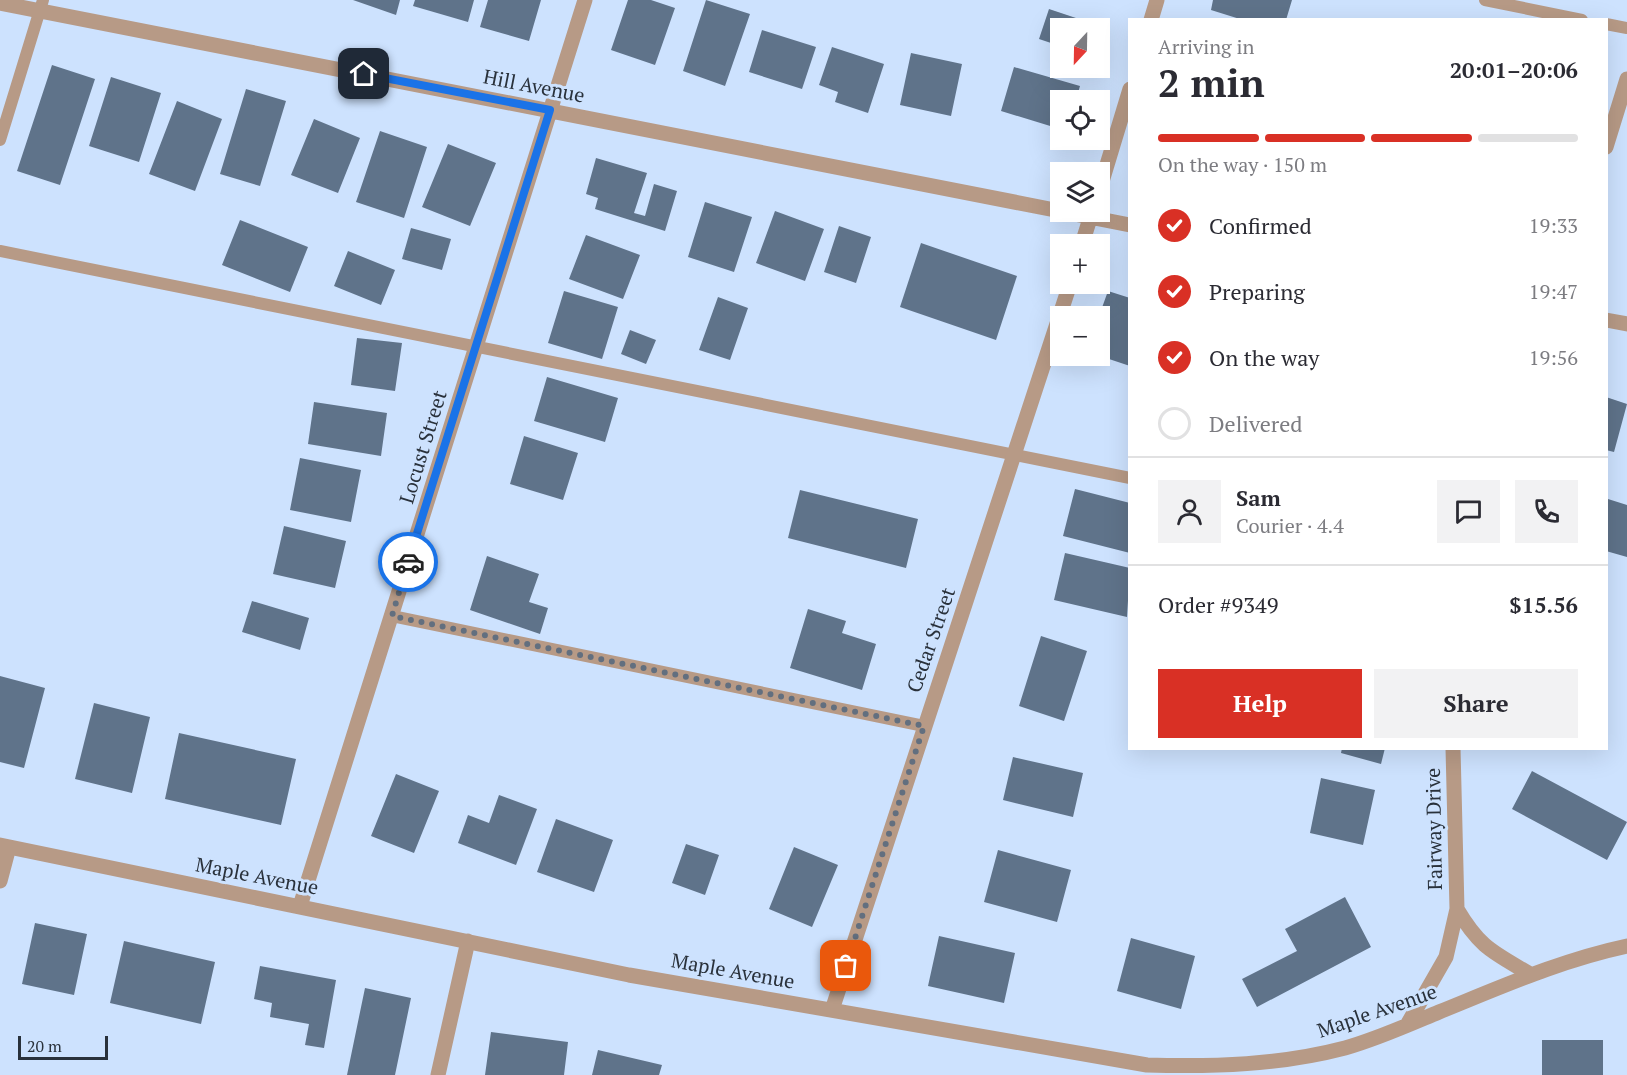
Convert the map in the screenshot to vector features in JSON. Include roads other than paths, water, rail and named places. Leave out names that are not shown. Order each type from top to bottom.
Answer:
[{"type":"street","name":"Locust Street","points":[[300,906],[585,0]]},
{"type":"street","points":[[1152,18],[1157,0]]},
{"type":"street","name":"Hill Avenue","points":[[0,3],[41,5],[550,110],[1050,209]]},
{"type":"street","points":[[1608,141],[1627,79]]},
{"type":"street","points":[[1108,162],[1128,96]]},
{"type":"street","name":"Hill Avenue","points":[[1110,219],[1128,224]]},
{"type":"street","name":"Cedar Street","points":[[832,1010],[1067,294]]},
{"type":"street","points":[[1608,320],[1627,324]]},
{"type":"street","name":"Fairway Drive","points":[[1407,1025],[1446,957],[1457,909],[1453,750]]},
{"type":"street","points":[[0,881],[4,846]]},
{"type":"street","name":"Maple Avenue","points":[[4,846],[629,975],[1147,1065],[1203,1066],[1282,1061],[1346,1048],[1530,974],[1593,953],[1627,946]]},
{"type":"street","name":"Fairway Drive","points":[[1457,909],[1472,934],[1484,946],[1530,974]]},
{"type":"street","points":[[438,1075],[468,941]]},
{"type":"lane","points":[[1485,0],[1572,18]]},
{"type":"lane","points":[[0,140],[41,5]]},
{"type":"lane","points":[[1608,24],[1627,28]]},
{"type":"lane","points":[[0,251],[1015,457],[1128,478]]},
{"type":"lane","points":[[392,616],[924,726]]}]
